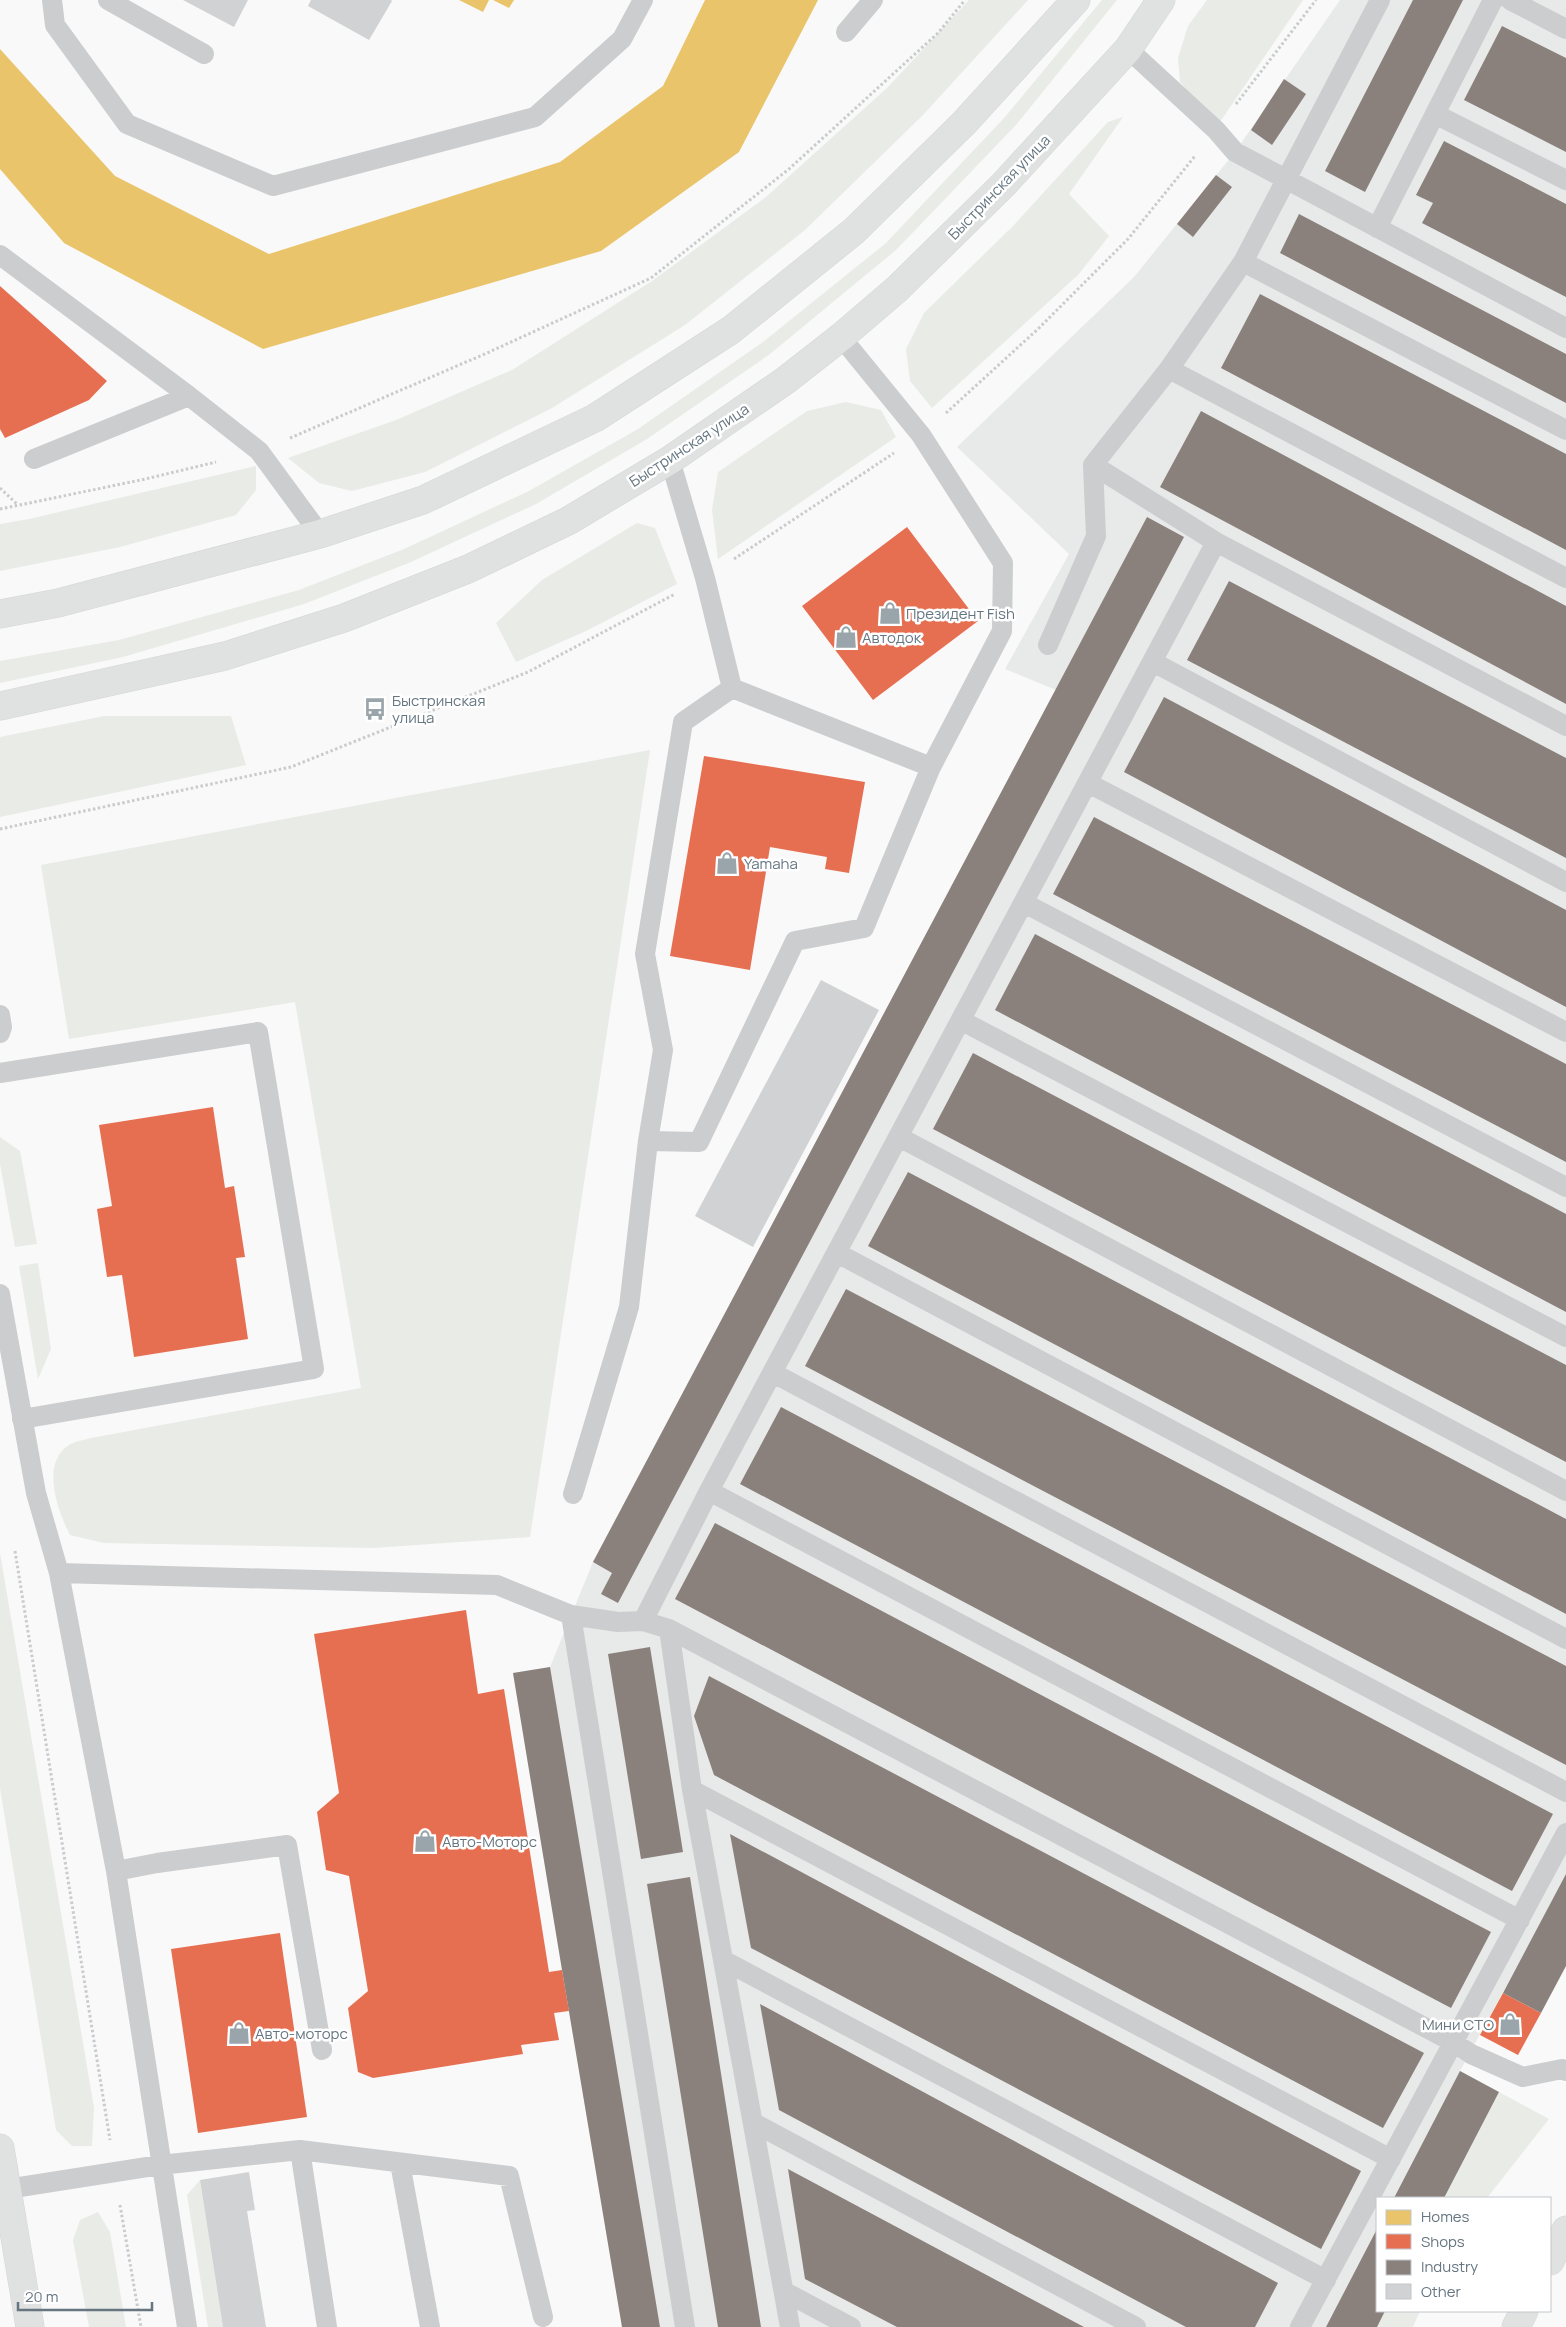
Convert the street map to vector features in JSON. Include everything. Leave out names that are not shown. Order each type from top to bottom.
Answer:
[{"type":"main road","points":[[0,614],[58,603],[320,534],[423,500],[594,418],[731,330],[854,231],[964,123],[1076,0]]},
{"type":"main road","name":"Быстринская улица","points":[[0,706],[225,656],[344,618],[468,569],[568,521],[670,460],[786,380],[841,338],[897,289],[1004,184],[1128,49],[1160,0]]},
{"type":"main road","points":[[0,2148],[30,2327]]},
{"type":"main road","points":[[1551,2260],[1566,2230]]},
{"type":"main road","points":[[1516,2327],[1524,2312]]},
{"type":"lane","points":[[52,0],[55,25],[127,124],[273,186],[535,117],[622,39],[643,0]]},
{"type":"lane","points":[[108,0],[204,54]]},
{"type":"lane","points":[[846,32],[874,0]]},
{"type":"lane","points":[[1048,646],[1096,536],[1093,465],[1169,369],[1243,262],[1380,0]]},
{"type":"lane","points":[[1377,228],[1493,0]]},
{"type":"lane","points":[[1510,0],[1566,29]]},
{"type":"lane","points":[[1128,49],[1216,130],[1235,152],[1566,328]]},
{"type":"lane","points":[[1435,114],[1566,180]]},
{"type":"lane","points":[[0,255],[189,396],[259,451],[320,534]]},
{"type":"lane","points":[[1243,262],[1566,430]]},
{"type":"lane","points":[[648,1142],[700,1142],[795,942],[864,928],[931,767],[1002,631],[1003,563],[921,435],[841,338]]},
{"type":"lane","points":[[1169,369],[1566,578]]},
{"type":"lane","points":[[34,459],[189,396]]},
{"type":"lane","points":[[670,460],[705,578],[732,688]]},
{"type":"lane","points":[[1093,465],[1216,542],[1566,726]]},
{"type":"lane","points":[[643,1621],[709,1491],[962,1021],[1216,542]]},
{"type":"lane","points":[[1152,662],[1566,882]]},
{"type":"lane","points":[[732,688],[931,767]]},
{"type":"lane","points":[[573,1494],[629,1307],[648,1142],[663,1050],[645,954],[683,722],[732,688]]},
{"type":"lane","points":[[1088,783],[1566,1032]]},
{"type":"lane","points":[[1024,903],[1566,1187]]},
{"type":"lane","points":[[0,1015],[2,1027],[0,1033]]},
{"type":"lane","points":[[962,1021],[1566,1337]]},
{"type":"lane","points":[[0,1073],[258,1032],[314,1369],[22,1419]]},
{"type":"lane","points":[[899,1137],[1566,1491]]},
{"type":"lane","points":[[837,1254],[1566,1639]]},
{"type":"lane","points":[[0,1294],[36,1492],[59,1573],[116,1871],[160,2165],[187,2327]]},
{"type":"lane","points":[[773,1373],[1566,1792]]},
{"type":"lane","points":[[709,1491],[1520,1920]]},
{"type":"lane","points":[[59,1573],[497,1585],[571,1615],[618,1622],[643,1621],[670,1629],[1453,2042],[1471,2054],[1523,2077],[1565,2068]]},
{"type":"lane","points":[[571,1615],[685,2327]]},
{"type":"lane","points":[[670,1629],[692,1790],[790,2327]]},
{"type":"lane","points":[[692,1790],[1391,2159]]},
{"type":"lane","points":[[1300,2327],[1566,1833]]},
{"type":"lane","points":[[116,1871],[157,1863],[287,1845],[322,2050]]},
{"type":"lane","points":[[724,1960],[1326,2280]]},
{"type":"lane","points":[[754,2123],[1136,2327]]},
{"type":"lane","points":[[7,2189],[160,2165],[300,2150],[509,2176],[543,2317]]},
{"type":"lane","points":[[300,2150],[327,2327]]},
{"type":"lane","points":[[400,2162],[430,2327]]},
{"type":"lane","points":[[785,2292],[851,2327]]},
{"type":"path","points":[[0,509],[141,480],[259,451],[487,353],[652,278],[788,169],[938,33],[965,0]]},
{"type":"path","points":[[0,488],[18,505]]},
{"type":"path","points":[[14,1547],[141,2327]]},
{"type":"shaded area","points":[[969,0],[1028,0],[923,115],[805,230],[685,325],[552,408],[425,472],[352,491],[319,483],[288,458],[396,420],[512,370],[652,281],[766,197],[887,88]]},
{"type":"shaded area","points":[[1102,0],[1117,0],[1016,125],[896,250],[770,354],[647,439],[536,504],[411,562],[304,604],[123,657],[0,683],[0,661],[119,640],[299,590],[404,549],[529,491],[638,429],[763,342],[886,243],[1005,117]]},
{"type":"shaded area","points":[[1207,0],[1303,0],[1220,122],[1197,103],[1180,82],[1178,58],[1188,26]]},
{"type":"shaded area","points":[[1340,0],[1566,0],[1566,1876],[1460,2071],[1499,2092],[1445,2197],[1376,2197],[1376,2312],[1384,2312],[1377,2327],[622,2327],[513,1673],[550,1667],[593,1562],[1056,690],[1005,669],[1069,554],[957,447],[1134,277],[1235,152]]},
{"type":"shaded area","points":[[1123,117],[1069,194],[1109,236],[1078,275],[932,408],[910,381],[906,349],[924,313],[1014,225],[1108,122]]},
{"type":"shaded area","points":[[846,402],[881,410],[896,437],[718,559],[712,510],[718,472],[807,411]]},
{"type":"shaded area","points":[[256,466],[256,490],[236,515],[120,547],[0,571],[0,524],[29,519]]},
{"type":"shaded area","points":[[637,523],[655,528],[677,584],[586,631],[516,662],[496,623],[542,580]]},
{"type":"shaded area","points":[[104,716],[231,716],[246,765],[0,817],[0,737]]},
{"type":"shaded area","points":[[650,750],[530,1537],[373,1548],[104,1543],[70,1535],[57,1501],[53,1475],[55,1463],[60,1453],[69,1445],[91,1438],[361,1388],[295,1002],[69,1039],[41,865]]},
{"type":"shaded area","points":[[0,1137],[20,1151],[37,1244],[15,1247],[0,1164]]},
{"type":"shaded area","points":[[38,1263],[51,1349],[38,1379],[19,1266]]},
{"type":"shaded area","points":[[0,1553],[94,2108],[92,2146],[72,2146],[56,2130],[0,1788]]},
{"type":"shaded area","points":[[1499,2092],[1549,2119],[1488,2197],[1445,2197]]},
{"type":"shaded area","points":[[200,2180],[223,2327],[208,2327],[187,2195]]},
{"type":"shaded area","points":[[98,2212],[110,2232],[126,2327],[89,2327],[73,2240],[80,2220]]},
{"type":"shaded area","points":[[1384,2312],[1420,2312],[1413,2327],[1377,2327]]},
{"type":"building: Homes","points":[[459,0],[489,0],[483,12]]},
{"type":"building: Homes","points":[[493,0],[514,0],[509,8]]},
{"type":"building: Homes","points":[[705,0],[818,0],[739,152],[601,251],[263,349],[64,243],[0,169],[0,49],[115,176],[269,254],[560,162],[663,86]]},
{"type":"building: Shops","points":[[0,286],[107,381],[89,400],[5,438],[0,429]]},
{"type":"building: Shops","name":"Президент Fish","points":[[907,527],[978,621],[873,700],[802,606]]},
{"type":"building: Shops","name":"Yamaha","points":[[704,756],[865,782],[849,873],[825,869],[827,857],[770,847],[750,970],[670,956]]},
{"type":"building: Shops","points":[[213,1107],[225,1188],[234,1186],[245,1257],[236,1258],[248,1339],[134,1357],[122,1275],[107,1277],[97,1209],[112,1206],[99,1125]]},
{"type":"building: Shops","name":"Авто-Моторс","points":[[466,1610],[478,1694],[504,1689],[549,1972],[562,1970],[569,2011],[554,2013],[559,2040],[521,2045],[523,2054],[373,2078],[358,2072],[348,2008],[368,1991],[349,1876],[326,1870],[317,1812],[339,1793],[314,1634]]},
{"type":"building: Shops","name":"Авто-моторс","points":[[280,1933],[307,2117],[198,2133],[171,1949]]},
{"type":"building: Shops","name":"Мини СТО","points":[[1503,1993],[1541,2013],[1518,2055],[1480,2035]]},
{"type":"building: Industry","points":[[1413,0],[1463,0],[1365,192],[1325,171]]},
{"type":"building: Industry","points":[[1502,26],[1566,58],[1566,152],[1464,100]]},
{"type":"building: Industry","points":[[1284,79],[1306,94],[1272,145],[1251,130]]},
{"type":"building: Industry","points":[[1444,141],[1566,204],[1566,297],[1422,223],[1433,203],[1416,195]]},
{"type":"building: Industry","points":[[1216,175],[1232,187],[1193,237],[1177,224]]},
{"type":"building: Industry","points":[[1299,214],[1566,354],[1566,403],[1280,253]]},
{"type":"building: Industry","points":[[1260,294],[1566,454],[1566,550],[1221,368]]},
{"type":"building: Industry","points":[[1201,411],[1566,606],[1566,704],[1160,487]]},
{"type":"building: Industry","points":[[1147,517],[1184,537],[618,1603],[601,1594],[612,1573],[593,1562]]},
{"type":"building: Industry","points":[[1229,581],[1566,758],[1566,858],[1187,660]]},
{"type":"building: Industry","points":[[1164,697],[1566,910],[1566,1007],[1124,772]]},
{"type":"building: Industry","points":[[1094,817],[1566,1064],[1566,1162],[1053,894]]},
{"type":"building: Industry","points":[[1035,934],[1566,1214],[1566,1312],[995,1010]]},
{"type":"building: Industry","points":[[973,1053],[1566,1365],[1566,1462],[933,1129]]},
{"type":"building: Industry","points":[[908,1172],[1566,1519],[1566,1614],[868,1246]]},
{"type":"building: Industry","points":[[846,1289],[1566,1666],[1566,1765],[805,1366]]},
{"type":"building: Industry","points":[[781,1407],[1553,1814],[1512,1891],[740,1484]]},
{"type":"building: Industry","points":[[715,1523],[1491,1932],[1451,2008],[675,1599]]},
{"type":"building: Industry","points":[[650,1647],[683,1852],[641,1859],[608,1654]]},
{"type":"building: Industry","points":[[550,1667],[660,2327],[622,2327],[562,1970],[513,1673]]},
{"type":"building: Industry","points":[[709,1676],[1424,2053],[1383,2128],[714,1775],[694,1716]]},
{"type":"building: Industry","points":[[730,1834],[1361,2171],[1321,2249],[751,1948]]},
{"type":"building: Industry","points":[[1566,1874],[1566,1966],[1541,2013],[1503,1993]]},
{"type":"building: Industry","points":[[690,1877],[761,2327],[718,2327],[647,1884]]},
{"type":"building: Industry","points":[[760,2004],[1278,2283],[1255,2327],[1186,2327],[779,2110]]},
{"type":"building: Industry","points":[[1460,2071],[1499,2092],[1445,2197],[1395,2197]]},
{"type":"building: Industry","points":[[788,2169],[1084,2327],[897,2327],[805,2279]]},
{"type":"building: Industry","points":[[1376,2231],[1376,2312],[1384,2312],[1377,2327],[1326,2327]]},
{"type":"building: Other","points":[[183,0],[248,0],[234,27]]},
{"type":"building: Other","points":[[311,0],[392,1],[369,40],[308,6]]},
{"type":"building: Other","points":[[821,980],[879,1010],[753,1247],[695,1216]]},
{"type":"building: Other","points":[[249,2172],[255,2210],[247,2211],[266,2327],[223,2327],[200,2180]]},
{"type":"place","name":"Президент Fish","points":[[890,613]]},
{"type":"place","name":"Автодок","points":[[846,637]]},
{"type":"place","name":"Быстринская улица","points":[[375,709]]},
{"type":"place","name":"Yamaha","points":[[727,863]]},
{"type":"place","name":"Авто-Моторс","points":[[425,1841]]},
{"type":"place","name":"Мини СТО","points":[[1510,2024]]},
{"type":"place","name":"Авто-моторс","points":[[239,2033]]}]
